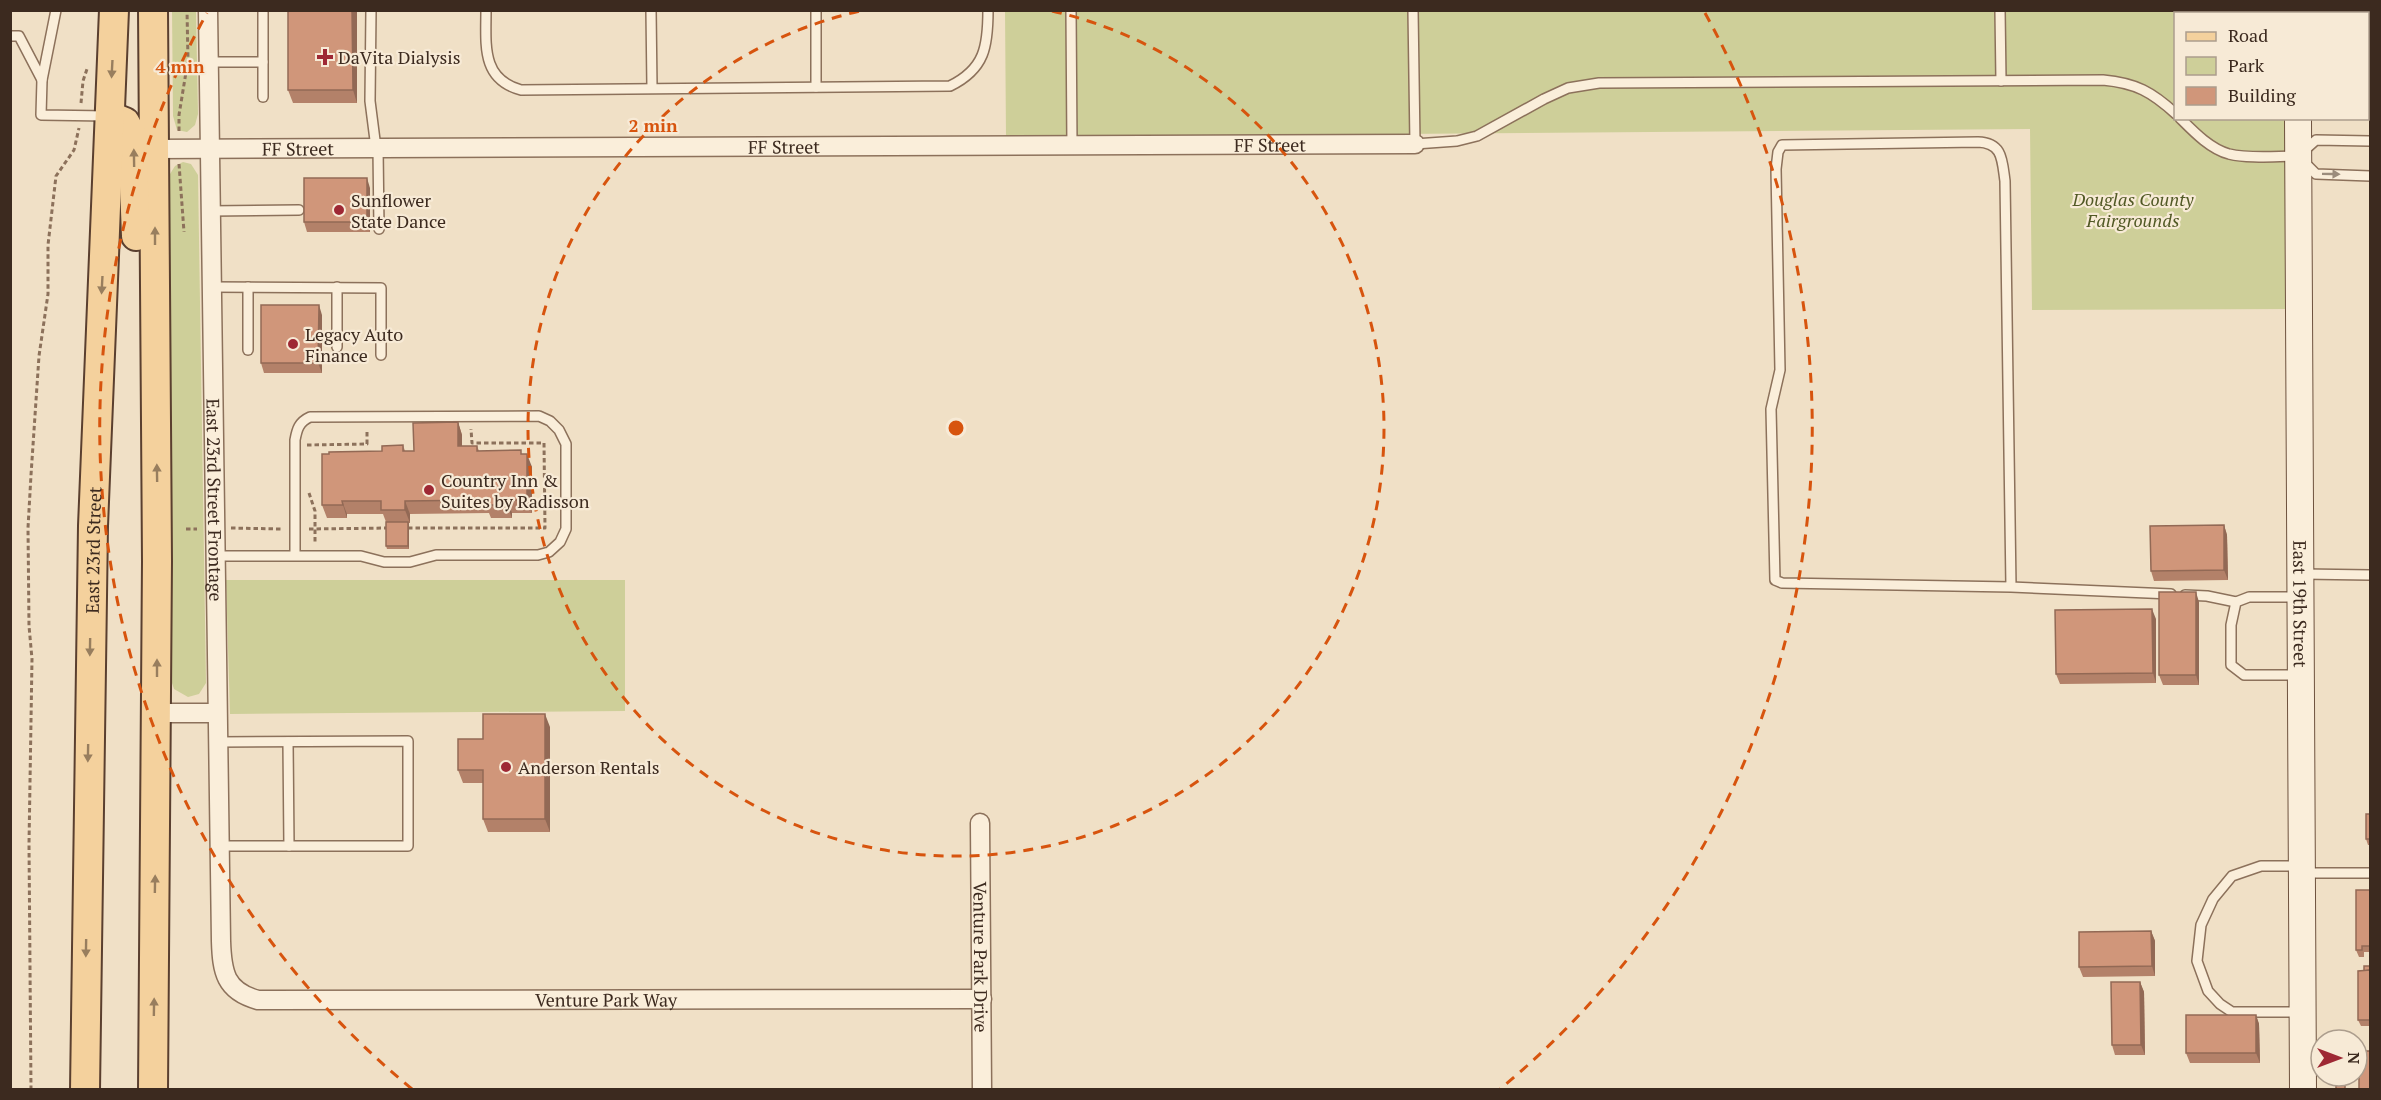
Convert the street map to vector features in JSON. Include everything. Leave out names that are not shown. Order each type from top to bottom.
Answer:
[{"type":"main road","name":"East 23rd Street","points":[[85,1089],[92,548],[114,10]]},
{"type":"main road","points":[[153,10],[157,1082]]},
{"type":"main road","points":[[110,117],[125,122],[132,135],[140,374],[156,424]]},
{"type":"street","name":"East 23rd Street Frontage","points":[[208,10],[222,963],[226,978],[234,988]]},
{"type":"street","name":"East 19th Street","points":[[2298,120],[2303,1089]]},
{"type":"street","name":"FF Street","points":[[154,149],[1414,144]]},
{"type":"street","points":[[157,713],[218,712]]},
{"type":"street","name":"Venture Park Drive","points":[[980,822],[982,1089]]},
{"type":"street","name":"Venture Park Way","points":[[234,988],[245,996],[258,1000],[982,999]]},
{"type":"lane","points":[[56,10],[42,80],[41,115],[110,117]]},
{"type":"lane","points":[[263,10],[263,97]]},
{"type":"lane","points":[[371,10],[370,101],[377,148],[379,229]]},
{"type":"lane","points":[[486,10],[487,56],[495,74],[508,86],[521,90],[950,86],[962,80],[984,56],[988,10]]},
{"type":"lane","points":[[651,10],[652,88]]},
{"type":"lane","points":[[816,10],[816,87]]},
{"type":"lane","points":[[1071,10],[1072,147]]},
{"type":"lane","points":[[1413,10],[1414,144],[1457,141],[1477,136],[1568,88],[1599,83],[2103,80],[2124,82],[2144,89],[2174,113]]},
{"type":"lane","points":[[2000,10],[2001,81]]},
{"type":"lane","points":[[10,36],[19,36],[42,80]]},
{"type":"lane","points":[[208,62],[263,62]]},
{"type":"lane","points":[[2182,120],[2208,143],[2228,154],[2298,156],[2316,140],[2370,141]]},
{"type":"lane","points":[[2011,587],[2006,181],[1997,148],[1990,142],[1782,145],[1776,169],[1780,370],[1771,409],[1775,580],[1782,583],[2011,587],[2207,596],[2236,602],[2301,586],[2370,575]]},
{"type":"lane","points":[[2298,156],[2316,174],[2370,176]]},
{"type":"lane","points":[[210,211],[299,210]]},
{"type":"lane","points":[[211,287],[381,288],[381,355]]},
{"type":"lane","points":[[248,287],[248,350]]},
{"type":"lane","points":[[337,288],[337,347]]},
{"type":"lane","points":[[215,556],[295,556],[315,556],[361,556],[384,562],[410,562],[436,555],[538,555],[549,552],[560,542],[566,529],[566,444],[559,430],[550,421],[539,416],[310,417],[303,420],[297,429],[295,440],[295,556]]},
{"type":"lane","points":[[2236,602],[2231,625],[2231,665],[2244,675],[2301,675]]},
{"type":"lane","points":[[218,742],[408,741],[408,846],[220,846]]},
{"type":"lane","points":[[288,742],[289,846]]},
{"type":"lane","points":[[2303,1012],[2232,1012],[2220,1004],[2208,991],[2197,961],[2201,925],[2213,899],[2232,876],[2261,866],[2370,873]]},
{"type":"path","points":[[179,129],[179,115],[188,60],[187,10]]},
{"type":"path","points":[[31,1089],[29,844],[32,659],[29,626],[28,528],[39,356],[48,294],[48,245],[56,176],[78,142],[82,81],[89,62]]},
{"type":"path","points":[[179,166],[184,232]]},
{"type":"path","points":[[307,455],[307,444],[367,444],[367,429]]},
{"type":"path","points":[[407,528],[545,528],[544,443],[472,443],[472,429],[460,429]]},
{"type":"path","points":[[308,489],[315,511],[315,556]]},
{"type":"path","points":[[186,529],[395,528]]},
{"type":"green space","points":[[172,11],[196,11],[198,114],[195,125],[187,132],[177,130],[173,116]]},
{"type":"green space","name":"Douglas County Fairgrounds","points":[[1005,11],[2287,11],[2174,12],[2174,120],[2288,120],[2289,309],[2032,310],[2030,129],[1006,137]]},
{"type":"green space","points":[[183,162],[191,164],[198,175],[206,683],[199,694],[188,697],[174,689],[170,677],[166,260],[170,174],[175,166]]},
{"type":"green space","points":[[226,580],[625,580],[625,711],[230,714]]},
{"type":"building","name":"DaVita Dialysis","points":[[288,10],[352,10],[353,90],[288,90]]},
{"type":"building","name":"Sunflower State Dance","points":[[304,178],[367,178],[367,222],[304,222]]},
{"type":"building","name":"Legacy Auto Finance","points":[[261,305],[319,305],[318,363],[261,363]]},
{"type":"building","name":"Country Inn & Suites by Radisson","points":[[458,422],[458,446],[477,446],[477,451],[521,450],[521,454],[527,454],[527,500],[507,500],[507,505],[486,505],[486,500],[405,501],[405,510],[381,510],[381,501],[342,501],[343,505],[322,505],[322,454],[382,451],[382,446],[403,445],[403,451],[414,451],[413,423]]},
{"type":"building","points":[[386,522],[408,522],[408,546],[386,546]]},
{"type":"building","points":[[2224,525],[2224,570],[2151,571],[2150,526]]},
{"type":"building","points":[[2159,592],[2196,592],[2196,675],[2159,675]]},
{"type":"building","points":[[2152,609],[2153,673],[2056,674],[2055,610]]},
{"type":"building","name":"Anderson Rentals","points":[[483,714],[545,714],[545,819],[483,819],[483,770],[458,770],[458,739],[483,739]]},
{"type":"building","points":[[2366,814],[2370,814],[2370,839],[2366,839]]},
{"type":"building","points":[[2356,890],[2370,890],[2370,946],[2362,946],[2362,950],[2356,950]]},
{"type":"building","points":[[2151,931],[2152,966],[2079,967],[2079,932]]},
{"type":"building","points":[[2364,966],[2370,966],[2370,970],[2364,971]]},
{"type":"building","points":[[2370,970],[2370,1020],[2358,1020],[2358,971]]},
{"type":"building","points":[[2111,982],[2140,982],[2141,1045],[2112,1045]]},
{"type":"building","points":[[2186,1015],[2256,1015],[2256,1053],[2186,1053]]},
{"type":"building","points":[[2370,1051],[2370,1089],[2359,1089],[2369,1088]]},
{"type":"place","name":"DaVita Dialysis","points":[[325,57]]},
{"type":"place","name":"Sunflower State Dance","points":[[339,210]]},
{"type":"place","name":"Legacy Auto Finance","points":[[293,344]]},
{"type":"place","name":"Country Inn & Suites by Radisson","points":[[429,490]]},
{"type":"place","name":"Anderson Rentals","points":[[506,767]]}]
